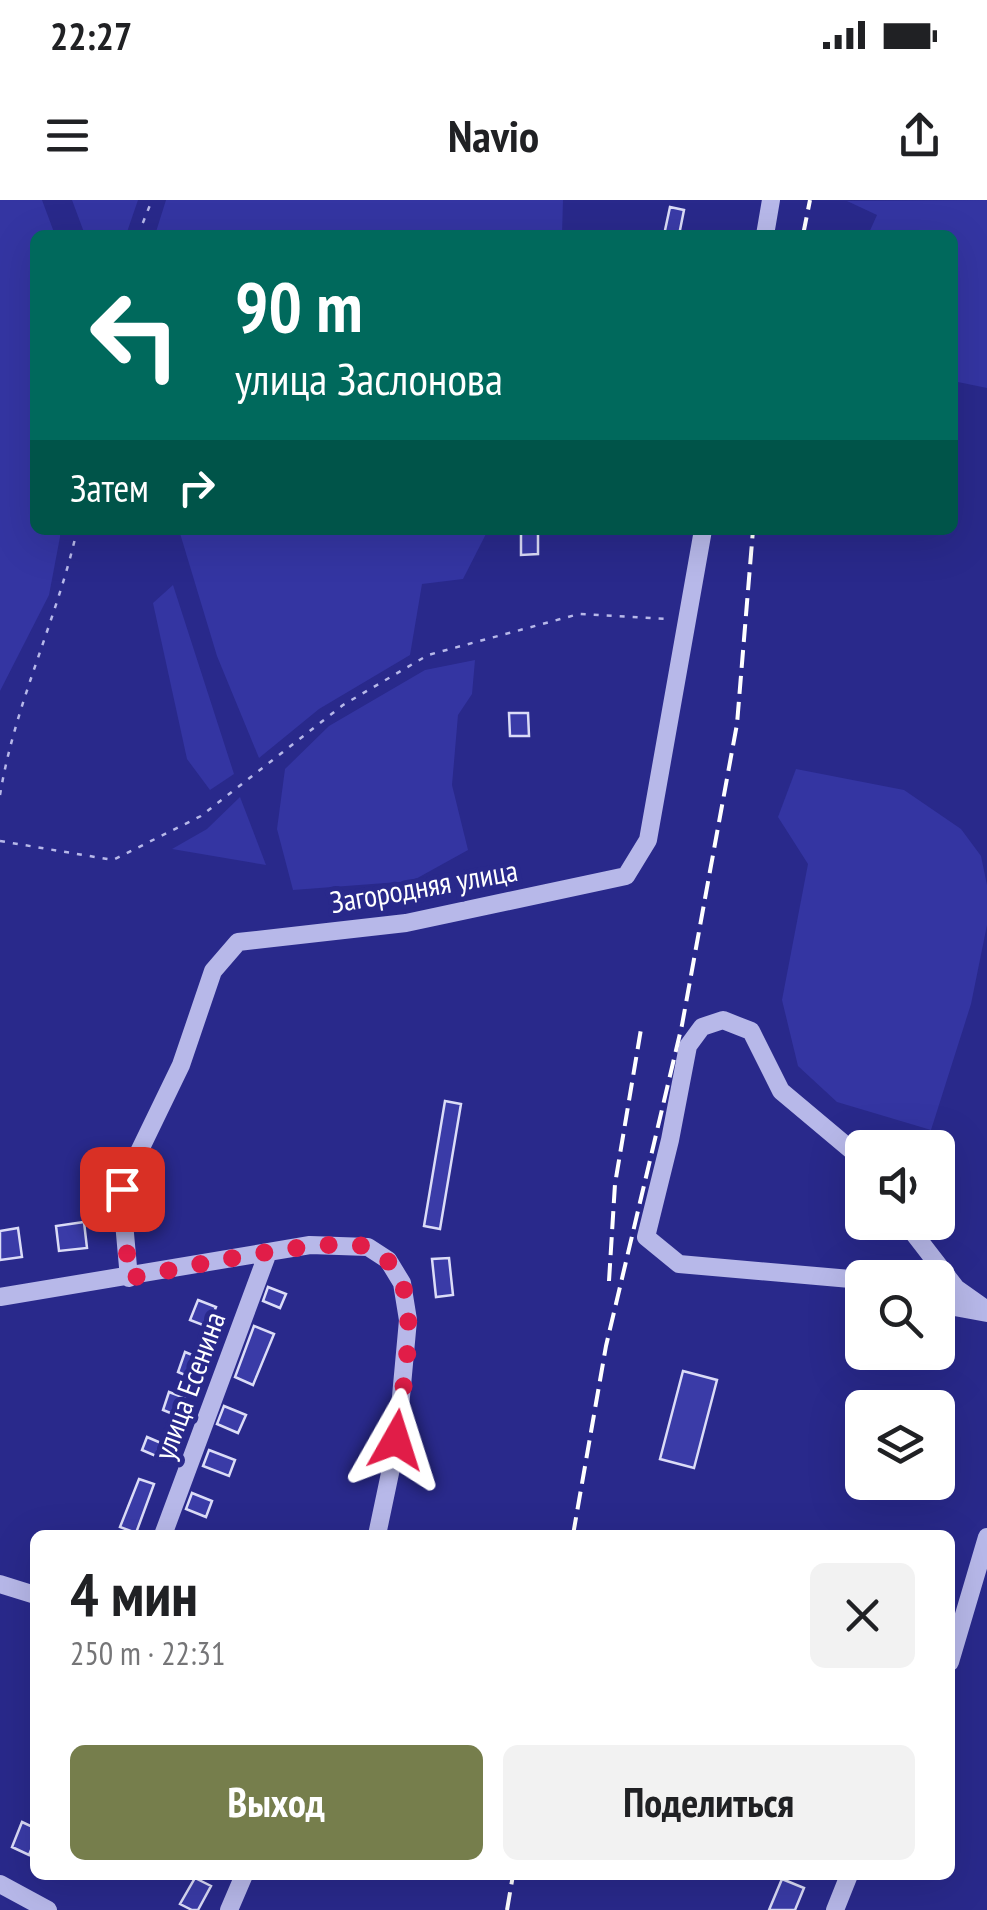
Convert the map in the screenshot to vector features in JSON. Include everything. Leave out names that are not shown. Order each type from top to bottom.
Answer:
[{"type":"street","points":[[765,230],[772,200]]},
{"type":"street","name":"Загородняя улица","points":[[129,1278],[122,1189],[181,1065],[212,971],[238,942],[406,923],[626,876],[648,840],[703,535]]},
{"type":"street","points":[[845,1144],[780,1091],[751,1031],[723,1020],[702,1027],[688,1046],[646,1236],[679,1264],[845,1279]]},
{"type":"street","points":[[919,1240],[956,1288],[987,1312]]},
{"type":"street","points":[[1,1295],[129,1278],[310,1245],[368,1247],[388,1260],[402,1284],[408,1320],[396,1440],[378,1530]]},
{"type":"street","name":"улица Есенина","points":[[165,1530],[266,1254]]},
{"type":"street","points":[[955,1307],[987,1312]]},
{"type":"street","points":[[955,1645],[987,1536]]},
{"type":"street","points":[[0,1584],[30,1593]]},
{"type":"street","points":[[229,1910],[242,1880]]},
{"type":"street","points":[[835,1910],[847,1880]]},
{"type":"street","points":[[0,1884],[48,1910]]},
{"type":"path","points":[[140,230],[152,200]]},
{"type":"path","points":[[0,794],[8,745],[68,574],[76,535]]},
{"type":"path","points":[[0,841],[113,860],[201,816],[343,705],[428,656],[579,614],[688,620]]},
{"type":"shaded area","points":[[0,200],[42,200],[53,230],[30,230],[30,535],[60,537],[49,595],[0,691]]},
{"type":"shaded area","points":[[72,200],[138,200],[128,230],[83,230]]},
{"type":"shaded area","points":[[166,200],[563,200],[562,230],[157,230]]},
{"type":"shaded area","points":[[987,200],[987,388],[958,382],[958,230],[870,230],[877,215],[847,201]]},
{"type":"shaded area","points":[[181,535],[485,535],[463,579],[422,584],[410,655],[319,709],[259,758],[217,656]]},
{"type":"shaded area","points":[[173,585],[234,774],[210,790],[187,759],[153,603]]},
{"type":"shaded area","points":[[475,660],[472,694],[458,715],[452,785],[468,850],[412,881],[293,890],[277,829],[285,769],[329,726],[425,670]]},
{"type":"shaded area","points":[[796,769],[904,790],[961,829],[981,856],[987,885],[987,925],[971,1004],[931,1130],[837,1102],[798,1066],[782,1000],[808,864],[778,817]]},
{"type":"shaded area","points":[[240,797],[266,865],[172,849],[207,829]]},
{"type":"building","points":[[670,207],[684,210],[680,230],[665,230]]},
{"type":"building","points":[[521,535],[538,535],[538,554],[521,555]]},
{"type":"building","points":[[509,713],[528,713],[529,736],[510,736]]},
{"type":"building","points":[[445,1101],[461,1104],[440,1229],[424,1226]]},
{"type":"building","points":[[84,1222],[87,1248],[59,1251],[56,1226]]},
{"type":"building","points":[[18,1228],[22,1257],[0,1260],[0,1231]]},
{"type":"building","points":[[449,1258],[453,1295],[436,1297],[432,1259]]},
{"type":"building","points":[[268,1287],[286,1294],[280,1308],[263,1301]]},
{"type":"building","points":[[198,1300],[216,1307],[208,1327],[190,1320]]},
{"type":"building","points":[[254,1326],[274,1334],[253,1385],[235,1377]]},
{"type":"building","points":[[185,1352],[207,1361],[199,1381],[178,1372]]},
{"type":"building","points":[[683,1371],[717,1380],[694,1468],[660,1459]]},
{"type":"building","points":[[169,1392],[185,1398],[178,1416],[163,1410]]},
{"type":"building","points":[[224,1406],[246,1415],[238,1433],[217,1424]]},
{"type":"building","points":[[147,1437],[168,1446],[163,1459],[142,1450]]},
{"type":"building","points":[[209,1450],[235,1460],[229,1476],[203,1466]]},
{"type":"building","points":[[139,1479],[154,1484],[137,1530],[120,1527]]},
{"type":"building","points":[[192,1493],[212,1501],[206,1517],[186,1509]]},
{"type":"building","points":[[22,1822],[30,1826],[29,1855],[12,1847]]},
{"type":"building","points":[[194,1880],[211,1886],[198,1910],[180,1904]]},
{"type":"building","points":[[782,1880],[804,1888],[795,1910],[769,1910]]},
{"type":"railway","points":[[804,230],[810,200]]},
{"type":"railway","points":[[574,1530],[606,1346],[682,1025],[737,724],[753,535]]},
{"type":"railway","points":[[609,1281],[615,1184],[641,1029]]},
{"type":"railway","points":[[507,1910],[512,1880]]},
{"type":"route","points":[[122,1189],[129,1278],[310,1245],[368,1247],[388,1260],[402,1284],[408,1320],[396,1440]]}]
